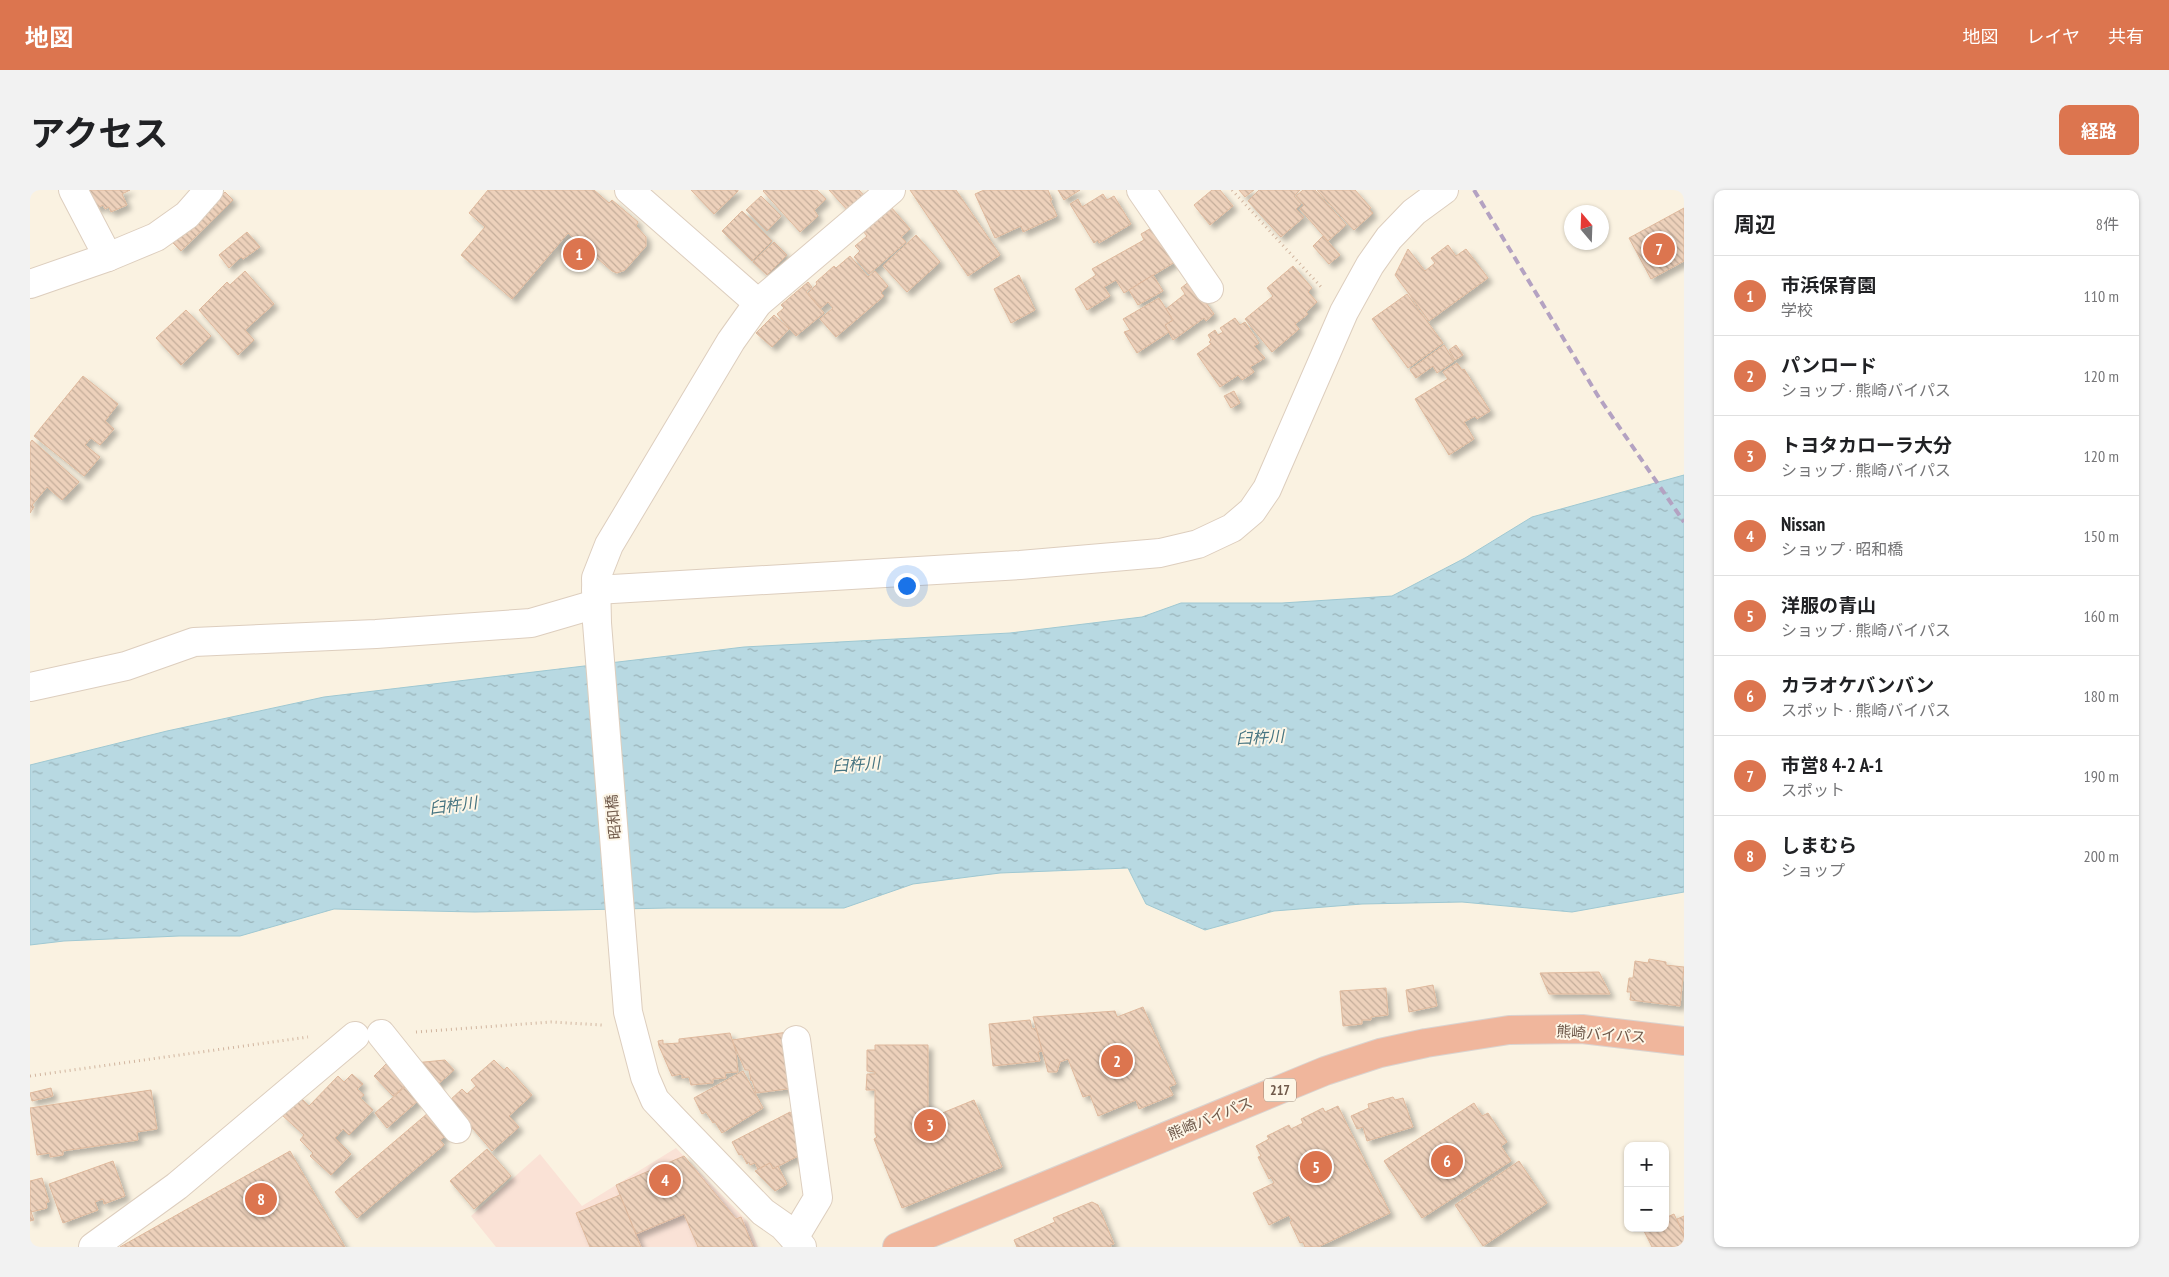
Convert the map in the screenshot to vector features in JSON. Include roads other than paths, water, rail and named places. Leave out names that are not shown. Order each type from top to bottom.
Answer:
[{"type":"highway","name":"熊崎バイパス","points":[[897,1247],[1325,1071],[1380,1053],[1426,1043],[1509,1030],[1582,1030],[1684,1041]]},
{"type":"street","points":[[73,190],[108,257]]},
{"type":"street","points":[[30,284],[108,257],[156,237],[187,215],[209,190]]},
{"type":"street","points":[[629,190],[758,303]]},
{"type":"street","name":"昭和橋","points":[[798,1243],[782,1226],[763,1212],[655,1100],[645,1077],[628,1012],[596,606],[596,578],[609,545],[731,341],[758,303],[891,190]]},
{"type":"street","points":[[1141,190],[1209,289]]},
{"type":"street","points":[[30,687],[126,666],[194,642],[376,634],[531,623],[596,606],[1160,553],[1198,544],[1232,528],[1252,512],[1267,489],[1344,312],[1370,264],[1389,238],[1414,212],[1444,190]]},
{"type":"street","points":[[93,1247],[177,1186],[368,1035],[457,1129]]},
{"type":"street","points":[[796,1040],[818,1198],[798,1243]]},
{"type":"water","name":"臼杵川","points":[[1684,475],[1684,892],[1572,912],[1462,902],[1362,904],[1274,911],[1205,930],[1146,904],[1128,868],[1000,873],[913,884],[844,908],[668,908],[475,912],[334,909],[240,936],[179,936],[64,941],[30,945],[30,765],[167,731],[324,697],[744,647],[1010,633],[1142,617],[1181,603],[1282,603],[1392,596],[1465,558],[1532,517]]},
{"type":"railway","points":[[1474,190],[1598,396],[1684,522]]},
{"type":"place","name":"市営8 4-2 A-1","points":[[1659,249]]},
{"type":"place","name":"市浜保育園","points":[[579,254]]},
{"type":"place","name":"パンロード","points":[[1117,1061]]},
{"type":"place","name":"トヨタカローラ大分","points":[[930,1125]]},
{"type":"place","name":"カラオケバンバン","points":[[1447,1161]]},
{"type":"place","name":"洋服の青山","points":[[1316,1167]]},
{"type":"place","name":"Nissan","points":[[665,1180]]},
{"type":"place","name":"しまむら","points":[[261,1199]]}]
